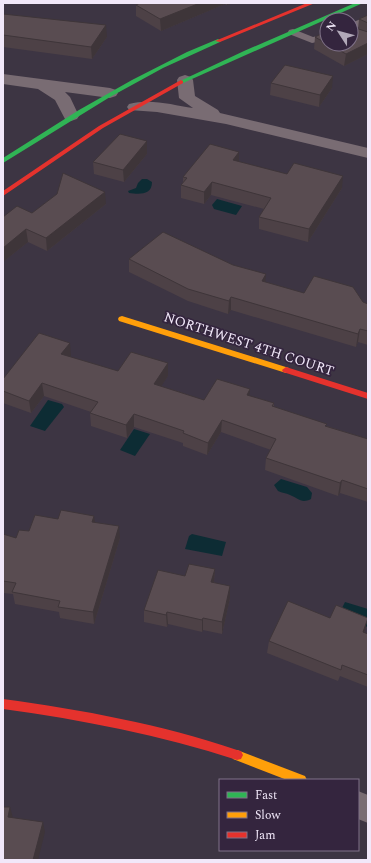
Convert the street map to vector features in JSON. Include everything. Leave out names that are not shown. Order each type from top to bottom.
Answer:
[{"type":"main road","points":[[3,161],[71,116],[110,93],[197,50],[312,3]]},
{"type":"main road","points":[[3,194],[98,129],[185,80],[360,3]]},
{"type":"main road","name":"NORTHWEST 4TH COURT","points":[[122,318],[368,396]]},
{"type":"main road","points":[[3,704],[136,725],[212,746],[298,779]]},
{"type":"street","points":[[3,79],[44,86],[67,86],[110,93]]},
{"type":"street","points":[[185,80],[187,98],[203,108],[226,119]]},
{"type":"street","points":[[44,86],[62,97],[71,116]]},
{"type":"street","points":[[135,107],[157,107],[226,119],[368,153]]},
{"type":"lane","points":[[293,32],[312,40],[319,39]]},
{"type":"water","points":[[142,179],[147,179],[152,182],[150,190],[144,193],[129,193],[128,191],[136,188]]},
{"type":"water","points":[[217,199],[242,206],[236,215],[214,209],[212,205]]},
{"type":"water","points":[[48,400],[62,404],[64,407],[45,431],[30,426]]},
{"type":"water","points":[[134,429],[150,434],[135,456],[120,450]]},
{"type":"water","points":[[281,479],[307,487],[312,493],[311,499],[302,501],[278,491],[274,485]]},
{"type":"water","points":[[192,534],[226,542],[222,556],[185,549],[189,536]]},
{"type":"water","points":[[345,602],[368,609],[368,627],[337,618]]},
{"type":"building","points":[[140,3],[200,3],[160,19],[136,5]]},
{"type":"building","points":[[3,14],[106,25],[91,47],[3,35]]},
{"type":"building","points":[[368,15],[368,23],[359,19]]},
{"type":"building","points":[[359,29],[368,32],[368,43],[359,48]]},
{"type":"building","points":[[285,65],[333,76],[320,95],[271,83]]},
{"type":"building","points":[[120,134],[147,141],[123,170],[93,162]]},
{"type":"building","points":[[210,144],[239,152],[233,160],[287,174],[294,163],[343,176],[309,229],[259,217],[271,198],[212,182],[204,192],[181,185],[187,178],[183,177]]},
{"type":"building","points":[[63,173],[105,192],[46,238],[26,229],[3,248],[3,217],[17,206],[32,213],[57,194]]},
{"type":"building","points":[[163,232],[233,265],[266,274],[262,281],[304,293],[314,276],[353,287],[363,302],[368,304],[368,331],[360,329],[358,334],[231,297],[229,301],[188,289],[129,259]]},
{"type":"building","points":[[39,333],[70,343],[61,354],[118,371],[131,352],[168,363],[154,384],[204,400],[217,379],[250,389],[247,395],[274,403],[272,406],[327,424],[325,426],[368,439],[368,489],[342,480],[340,483],[266,458],[276,439],[222,420],[208,443],[183,433],[184,431],[134,414],[126,425],[90,413],[98,402],[42,383],[29,401],[3,391],[3,379]]},
{"type":"building","points":[[61,510],[94,516],[92,522],[119,526],[93,612],[58,607],[60,601],[12,592],[16,583],[3,581],[3,534],[16,538],[19,530],[29,531],[35,515],[58,519]]},
{"type":"building","points":[[189,564],[215,569],[211,582],[230,586],[222,622],[203,618],[202,620],[167,612],[166,615],[144,610],[158,570],[185,576]]},
{"type":"building","points":[[288,601],[330,618],[336,605],[368,618],[363,632],[368,634],[368,675],[342,665],[341,670],[269,641]]},
{"type":"building","points":[[3,807],[10,807],[8,817],[43,822],[33,860],[3,860]]},
{"type":"traffic: fast","points":[[181,82],[246,52],[360,3]]},
{"type":"traffic: fast","points":[[3,161],[81,111],[134,81],[218,41]]},
{"type":"traffic: slow","points":[[122,319],[286,370]]},
{"type":"traffic: slow","points":[[237,755],[298,779]]},
{"type":"traffic: jam","points":[[218,41],[312,3]]},
{"type":"traffic: jam","points":[[3,194],[101,127],[181,82]]},
{"type":"traffic: jam","points":[[286,370],[368,396]]},
{"type":"traffic: jam","points":[[3,704],[150,729],[208,745],[237,755]]}]
